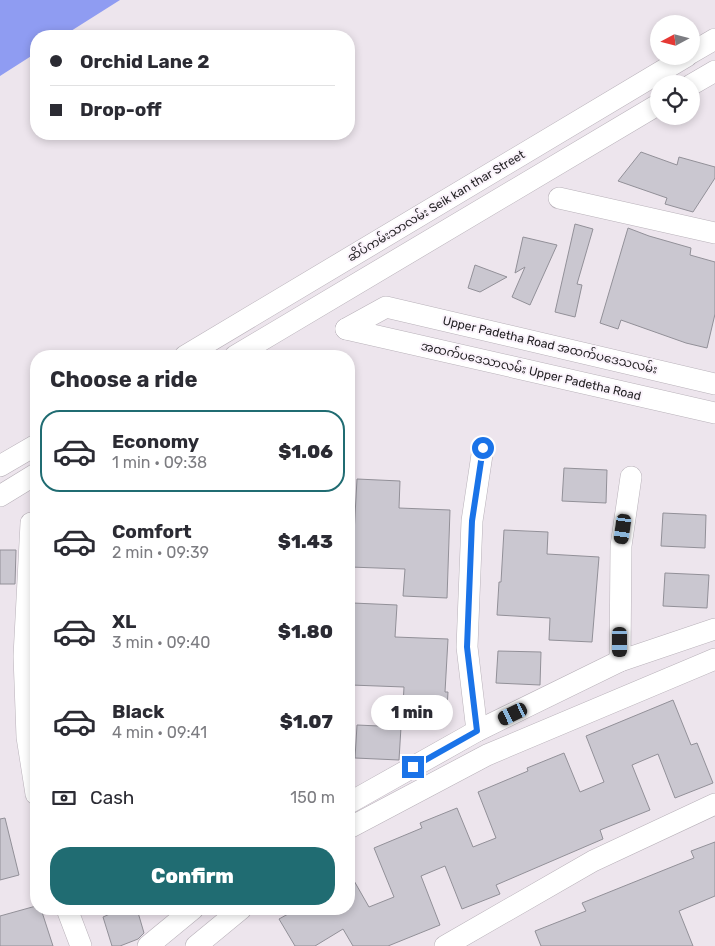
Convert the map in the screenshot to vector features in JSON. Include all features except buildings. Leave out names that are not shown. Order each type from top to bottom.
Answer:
[{"type":"street","points":[[700,48],[715,39]]},
{"type":"street","name":"ဆိပ်ကမ်းသာလမ်း Seik kan thar Street","points":[[195,350],[672,65]]},
{"type":"street","points":[[700,80],[715,71]]},
{"type":"street","name":"ဆိပ်ကမ်းသာလမ်း Seik kan thar Street","points":[[245,350],[650,109]]},
{"type":"street","points":[[559,198],[715,233]]},
{"type":"street","name":"Upper Padetha Road အထက်ပဒေသလမ်း","points":[[346,329],[386,307],[715,384]]},
{"type":"street","name":"အထက်ပဒေသာလမ်း Upper Padetha Road","points":[[346,329],[715,413]]},
{"type":"street","points":[[0,466],[30,448]]},
{"type":"street","points":[[477,731],[467,647],[472,521],[483,448]]},
{"type":"street","points":[[620,661],[621,546],[631,477]]},
{"type":"street","points":[[0,496],[30,478]]},
{"type":"street","points":[[30,542],[24,656],[26,737],[30,760]]},
{"type":"street","points":[[355,800],[477,731],[620,661],[715,629]]},
{"type":"street","points":[[355,825],[487,755],[715,659]]},
{"type":"street","points":[[445,946],[593,861],[715,804]]},
{"type":"street","points":[[69,915],[81,946]]},
{"type":"street","points":[[148,946],[186,915]]},
{"type":"street","points":[[196,946],[234,915]]},
{"type":"water","points":[[0,0],[120,0],[72,30],[30,30],[30,57],[0,76]]},
{"type":"route","points":[[413,767],[477,731],[467,647],[472,521],[483,448]]}]
